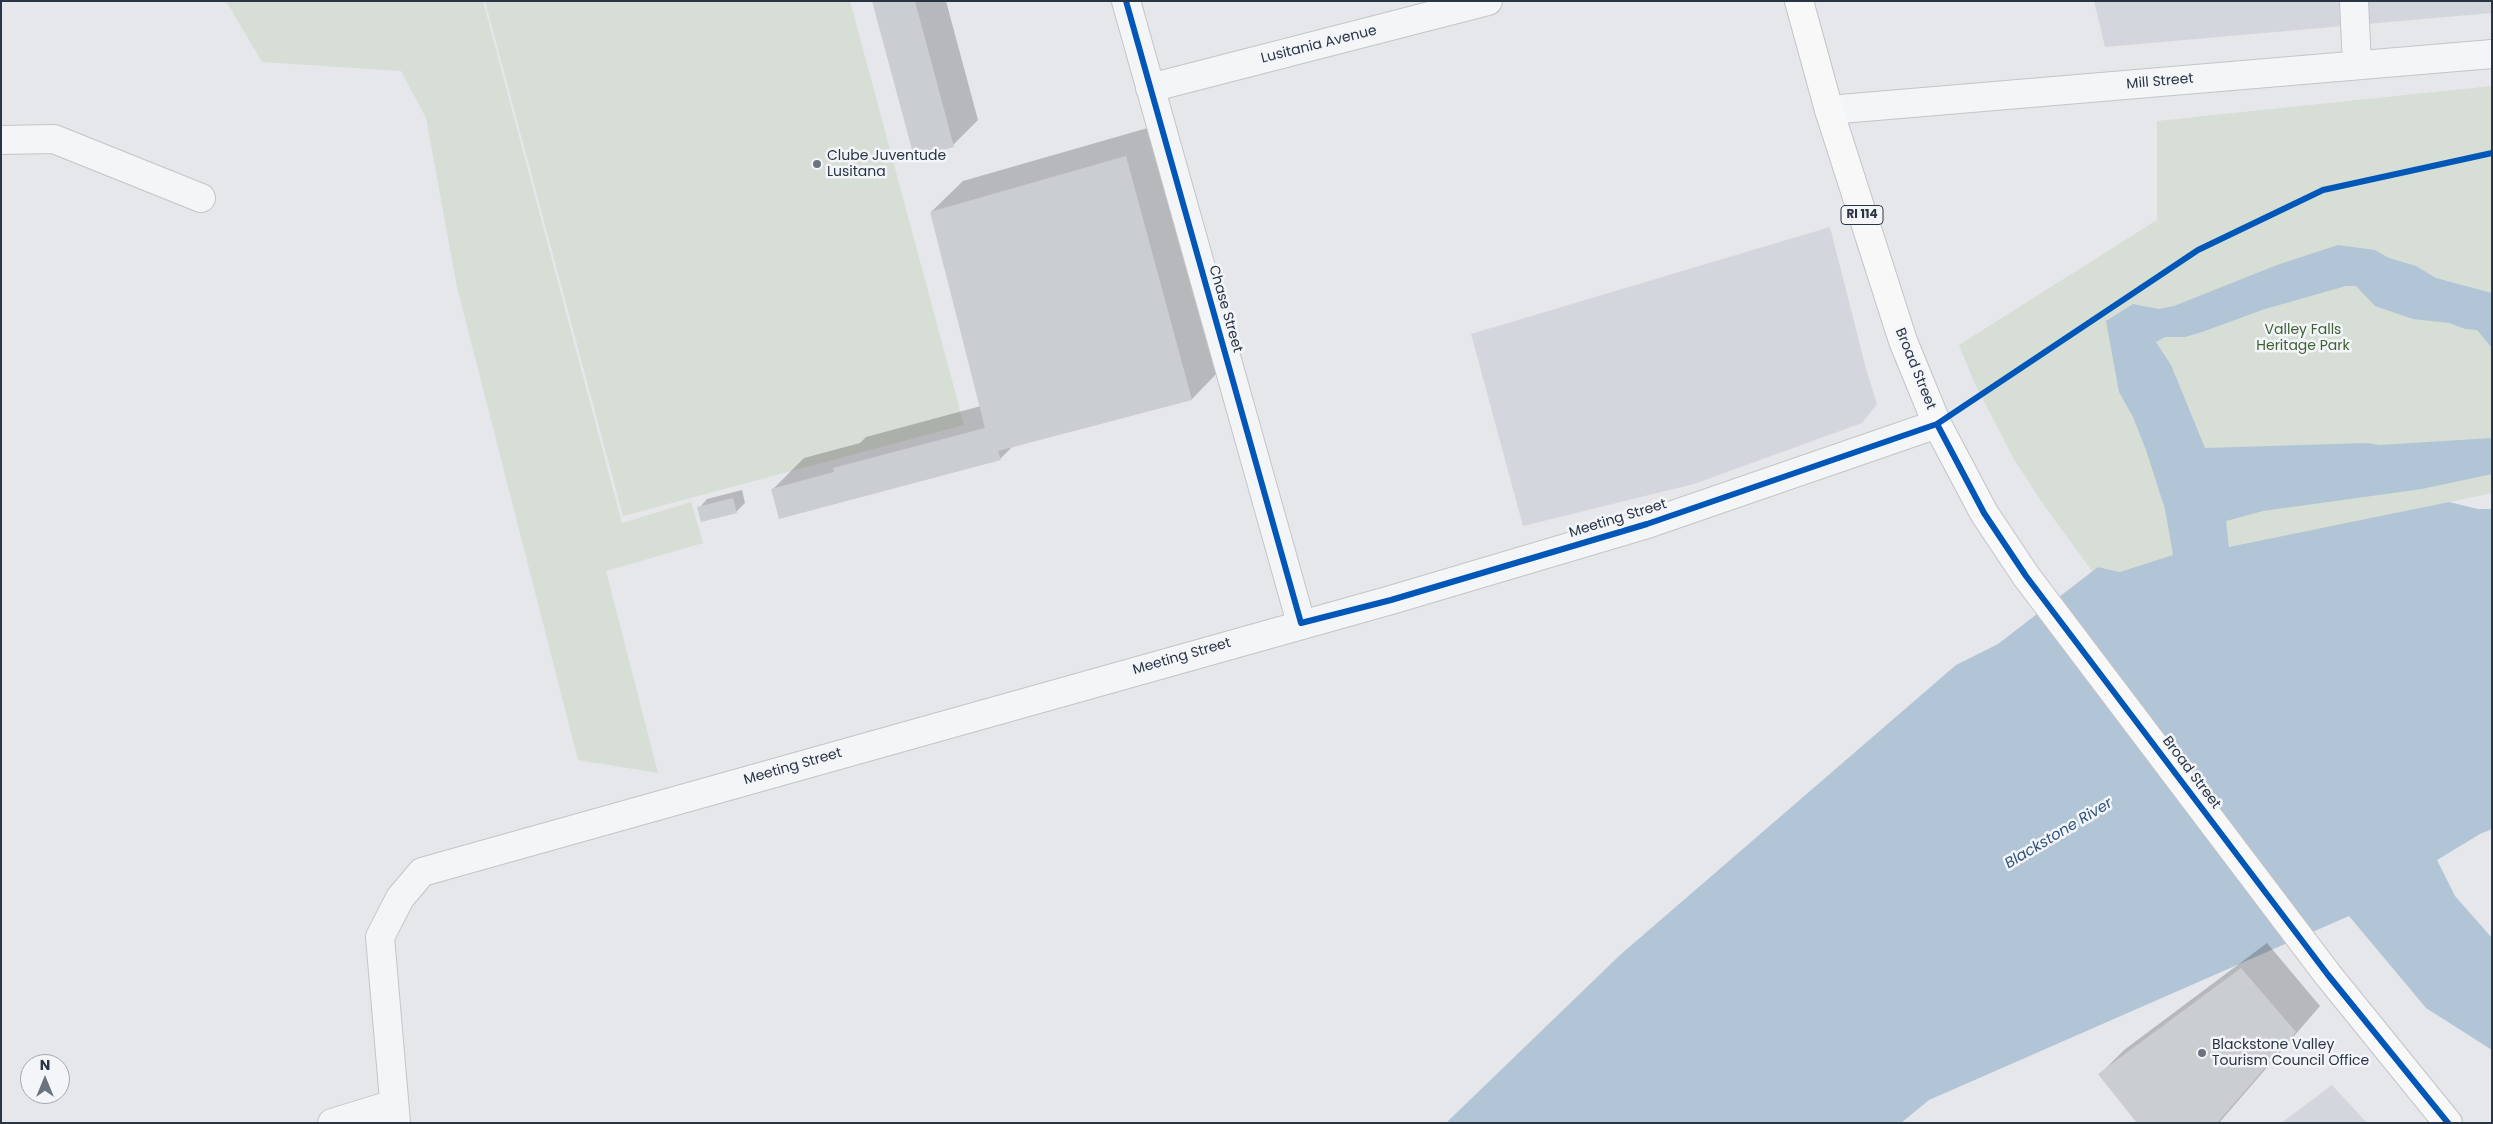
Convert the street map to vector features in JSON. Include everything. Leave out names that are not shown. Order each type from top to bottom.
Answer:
[{"type":"main road","name":"Broad Street","points":[[1800,1],[1829,110],[1888,300],[1937,424],[1984,513],[2026,576],[2328,975],[2448,1123]]},
{"type":"street","name":"Chase Street","points":[[1126,1],[1301,623]]},
{"type":"street","name":"Lusitania Avenue","points":[[1150,88],[1488,1]]},
{"type":"street","points":[[2354,1],[2357,65]]},
{"type":"street","name":"Mill Street","points":[[1829,110],[2492,54]]},
{"type":"street","points":[[1,140],[54,139],[201,198]]},
{"type":"street","name":"Meeting Street","points":[[395,1113],[380,938],[400,898],[422,872],[1301,623],[1391,600],[1647,524],[1882,445],[1937,424]]},
{"type":"street","points":[[332,1123],[395,1113]]},
{"type":"shaded area","points":[[2094,1],[2492,1],[2492,13],[2105,47]]},
{"type":"shaded area","points":[[1830,227],[1865,365],[1877,404],[1862,423],[1694,484],[1523,526],[1471,334]]},
{"type":"shaded area","points":[[2332,1085],[2367,1123],[2281,1123]]},
{"type":"green space","points":[[226,1],[483,1],[622,523],[691,502],[703,543],[606,571],[658,773],[578,760],[457,287],[426,118],[401,71],[262,62]]},
{"type":"green space","points":[[485,1],[850,1],[964,425],[623,516]]},
{"type":"green space","name":"Valley Falls Heritage Park","points":[[2492,86],[2492,493],[2240,546],[2229,547],[2228,541],[2173,550],[2173,555],[2165,560],[2120,572],[2098,567],[2092,571],[2043,504],[2015,461],[1974,382],[1959,345],[2157,220],[2157,121]]},
{"type":"water","name":"Blackstone River","points":[[2338,245],[2375,250],[2389,258],[2416,266],[2436,278],[2492,293],[2492,348],[2477,330],[2465,329],[2449,323],[2413,319],[2375,306],[2356,286],[2346,286],[2265,309],[2185,337],[2165,337],[2156,342],[2171,365],[2205,448],[2368,443],[2379,445],[2492,438],[2492,474],[2422,489],[2263,511],[2226,521],[2229,547],[2449,502],[2478,509],[2492,509],[2492,829],[2480,834],[2437,860],[2455,896],[2492,938],[2492,1050],[2426,1008],[2349,916],[1929,1100],[1901,1123],[1446,1123],[1620,955],[1956,665],[1998,644],[2098,567],[2120,572],[2173,555],[2165,509],[2146,450],[2133,417],[2119,392],[2106,321],[2133,304],[2159,309],[2174,306],[2277,265]]},
{"type":"building","points":[[872,1],[915,1],[954,147],[914,157]]},
{"type":"building","name":"Clube Juventude Lusitana","points":[[1126,156],[1192,400],[998,451],[1001,460],[779,519],[771,489],[834,472],[833,468],[985,428],[930,212]]},
{"type":"building","points":[[733,498],[737,513],[701,522],[697,507]]},
{"type":"building","name":"Blackstone Valley Tourism Council Office","points":[[2241,968],[2296,1032],[2217,1123],[2137,1123],[2098,1074]]},
{"type":"cycle path","points":[[1126,1],[1301,623],[1391,600],[1647,524],[1937,424],[2198,250],[2323,190],[2492,153]]},
{"type":"cycle path","points":[[1937,424],[1984,513],[2026,576],[2328,975],[2448,1123]]},
{"type":"place","name":"Clube Juventude Lusitana","points":[[817,164]]},
{"type":"place","name":"Blackstone Valley Tourism Council Office","points":[[2202,1053]]}]
